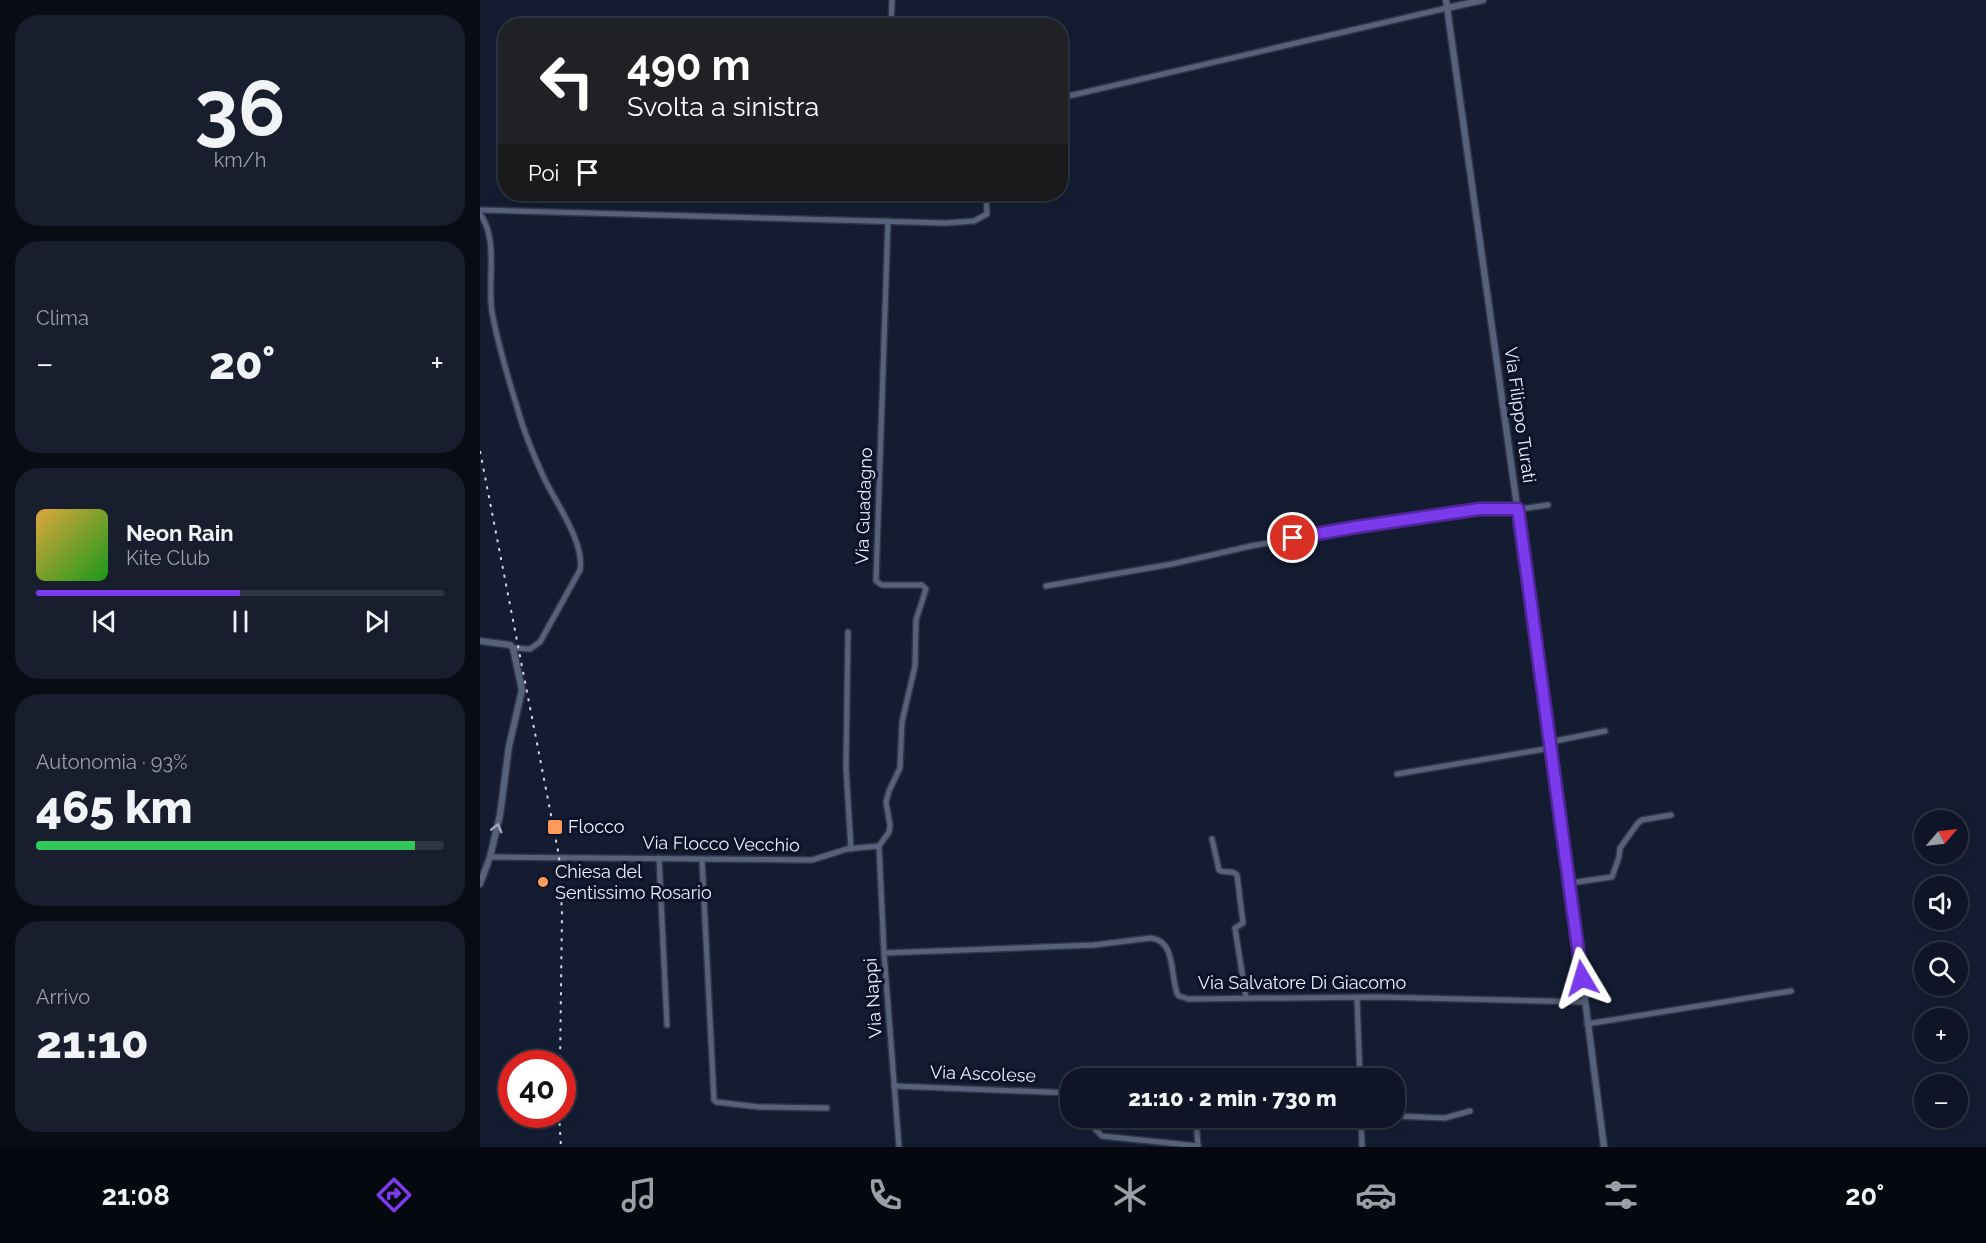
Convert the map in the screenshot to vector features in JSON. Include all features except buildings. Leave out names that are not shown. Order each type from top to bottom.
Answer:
[{"type":"street","points":[[891,18],[892,0]]},
{"type":"street","name":"Via Filippo Turati","points":[[1446,0],[1551,745],[1604,1147]]},
{"type":"street","points":[[1068,96],[1483,0]]},
{"type":"street","points":[[513,648],[530,649],[540,642],[580,570],[582,560],[577,543],[536,459],[518,410],[492,309],[490,237],[480,212],[945,223],[974,220],[987,214],[986,201]]},
{"type":"street","name":"Via Guadagno","points":[[879,846],[889,832],[886,802],[900,768],[902,722],[915,666],[916,620],[926,589],[922,585],[882,585],[876,581],[888,221]]},
{"type":"street","points":[[1046,585],[1172,564],[1251,546],[1356,527],[1479,509],[1518,509],[1548,505]]},
{"type":"street","points":[[848,632],[846,768],[851,849]]},
{"type":"street","points":[[480,641],[510,645],[513,648],[516,653],[522,690],[509,746],[500,815],[490,857],[480,884]]},
{"type":"street","points":[[1397,774],[1551,745],[1605,731]]},
{"type":"street","points":[[1570,883],[1612,877],[1620,848],[1638,823],[1642,820],[1671,815]]},
{"type":"street","points":[[1212,839],[1219,870],[1237,875],[1243,923],[1235,928],[1246,998]]},
{"type":"street","name":"Via Flocco Vecchio","points":[[490,857],[812,860],[851,849],[879,846]]},
{"type":"street","name":"Via Nappi","points":[[879,846],[898,1147]]},
{"type":"street","points":[[659,858],[667,1025]]},
{"type":"street","points":[[702,860],[715,1101],[759,1107],[826,1108]]},
{"type":"street","name":"Via Salvatore Di Giacomo","points":[[884,953],[1094,945],[1151,938],[1163,942],[1167,947],[1175,989],[1179,996],[1188,999],[1357,998],[1584,1002]]},
{"type":"street","points":[[1587,1024],[1791,991]]},
{"type":"street","points":[[1357,998],[1360,1068]]},
{"type":"street","name":"Via Ascolese","points":[[894,1086],[1060,1093]]},
{"type":"street","points":[[1405,1116],[1445,1118],[1470,1111]]},
{"type":"street","points":[[1093,1128],[1107,1137],[1198,1147],[1197,1128]]},
{"type":"street","points":[[1361,1128],[1362,1147]]},
{"type":"railway","points":[[480,451],[559,856],[562,914],[560,1050]]},
{"type":"railway","points":[[560,1128],[561,1147]]},
{"type":"place","name":"Flocco","points":[[555,827]]},
{"type":"place","name":"Chiesa del Sentissimo Rosario","points":[[543,882]]},
{"type":"route","points":[[1293,538],[1479,509],[1518,509],[1582,978]]}]
